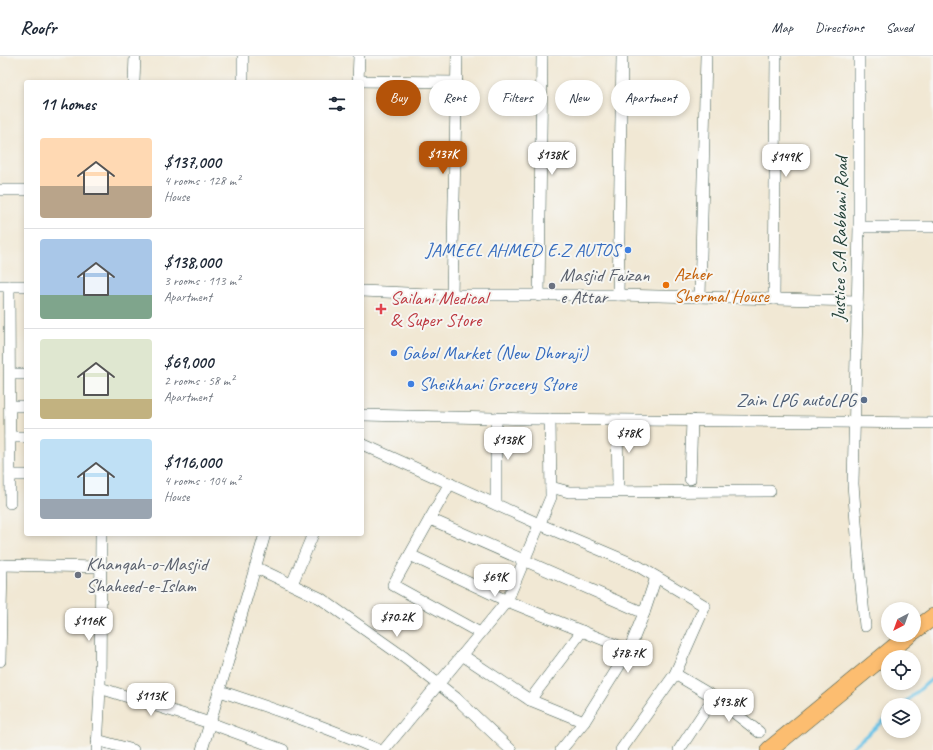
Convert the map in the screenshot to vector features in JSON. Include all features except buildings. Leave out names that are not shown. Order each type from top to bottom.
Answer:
[{"type":"highway","points":[[921,626],[933,617]]},
{"type":"highway","points":[[769,750],[900,642]]},
{"type":"street","points":[[134,80],[135,56]]},
{"type":"street","points":[[243,56],[243,80]]},
{"type":"street","points":[[358,80],[359,56]]},
{"type":"street","points":[[457,56],[457,80]]},
{"type":"street","points":[[539,296],[542,56]]},
{"type":"street","points":[[618,295],[622,56]]},
{"type":"street","points":[[700,297],[706,56]]},
{"type":"street","points":[[774,299],[776,56]]},
{"type":"street","name":"Justice S.A Rabbani Road","points":[[859,56],[860,227],[853,484],[865,626]]},
{"type":"street","points":[[364,81],[429,82]]},
{"type":"street","points":[[452,295],[456,116]]},
{"type":"street","points":[[0,190],[24,190]]},
{"type":"street","points":[[860,227],[933,227]]},
{"type":"street","points":[[10,503],[10,374],[5,286],[24,286]]},
{"type":"street","points":[[364,291],[452,295],[618,295],[857,301]]},
{"type":"street","points":[[10,374],[24,374]]},
{"type":"street","points":[[10,406],[24,406]]},
{"type":"street","points":[[364,415],[617,420],[933,423]]},
{"type":"street","points":[[496,418],[496,504]]},
{"type":"street","points":[[384,750],[507,601],[551,497],[550,419]]},
{"type":"street","points":[[617,420],[618,489]]},
{"type":"street","points":[[690,479],[692,420]]},
{"type":"street","points":[[10,437],[24,438]]},
{"type":"street","points":[[364,445],[540,524],[638,566],[705,606],[675,674],[621,750]]},
{"type":"street","points":[[10,475],[24,475]]},
{"type":"street","points":[[450,483],[393,585],[480,633]]},
{"type":"street","points":[[551,488],[569,492],[770,491]]},
{"type":"street","points":[[430,519],[644,613]]},
{"type":"street","points":[[101,536],[100,688],[97,745],[133,750]]},
{"type":"street","points":[[202,750],[264,536]]},
{"type":"street","points":[[292,584],[312,536]]},
{"type":"street","points":[[410,555],[507,601],[629,650]]},
{"type":"street","points":[[0,661],[1,565],[101,567]]},
{"type":"street","points":[[255,567],[320,598],[399,654],[456,698],[504,748]]},
{"type":"street","points":[[561,750],[584,722],[629,650],[644,613],[656,577]]},
{"type":"street","points":[[530,700],[582,631]]},
{"type":"street","points":[[462,654],[530,700],[584,722]]},
{"type":"street","points":[[675,674],[714,697],[759,732]]},
{"type":"street","points":[[100,688],[210,724],[283,750]]},
{"type":"street","points":[[220,690],[303,719],[379,750]]},
{"type":"street","points":[[679,750],[714,697]]},
{"type":"waterway","points":[[910,698],[933,678]]},
{"type":"waterway","points":[[849,750],[881,723]]},
{"type":"place","name":"JAMEEL AHMED E.Z AUTOS","points":[[628,250]]},
{"type":"place","name":"Azher Shermal House","points":[[666,285]]},
{"type":"place","name":"Masjid Faizan e Attar","points":[[552,286]]},
{"type":"place","name":"Sailani Medical & Super Store","points":[[381,309]]},
{"type":"place","name":"Gabol Market (New Dhoraji)","points":[[394,353]]},
{"type":"place","name":"Sheikhani Grocery Store","points":[[411,384]]},
{"type":"place","name":"Zain LPG autoLPG","points":[[864,400]]},
{"type":"place","name":"Khanqah-o-Masjid Shaheed-e-Islam","points":[[78,575]]}]
